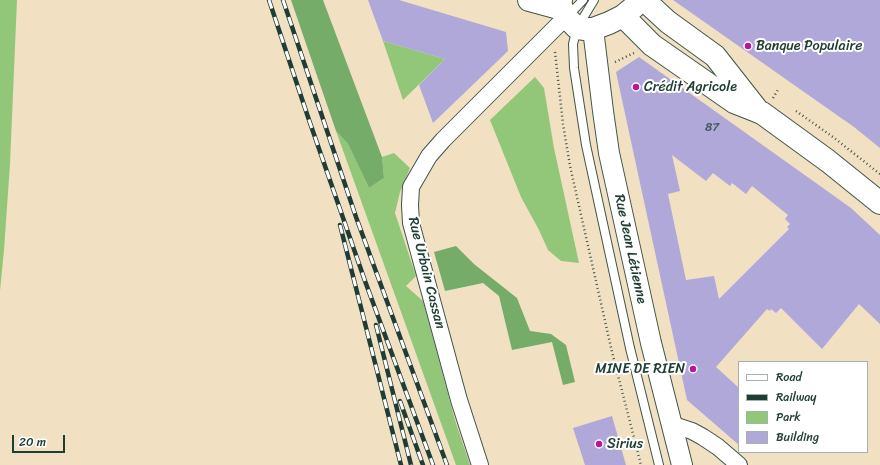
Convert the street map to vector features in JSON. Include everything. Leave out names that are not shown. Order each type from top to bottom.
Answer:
[{"type":"main road","points":[[529,0],[572,17],[623,16],[640,0]]},
{"type":"main road","points":[[644,0],[668,22],[715,56],[759,112]]},
{"type":"main road","points":[[623,16],[652,45],[734,102],[759,112],[828,161],[880,203]]},
{"type":"street","name":"Rue Jean Létienne","points":[[572,17],[597,65],[609,153],[651,343],[682,465]]},
{"type":"street","name":"Rue Urbain Cassan","points":[[480,465],[459,400],[412,223],[410,206],[411,187],[429,156],[443,140],[572,17]]},
{"type":"street","points":[[671,424],[692,431],[718,447],[739,465]]},
{"type":"lane","points":[[583,0],[572,17],[574,68],[586,145],[630,348],[659,465]]},
{"type":"lane","points":[[572,17],[594,0]]},
{"type":"path","points":[[597,65],[612,63],[640,51],[646,55],[652,45]]},
{"type":"path","points":[[555,49],[563,124],[570,166],[612,352],[641,465]]},
{"type":"path","points":[[557,68],[574,68]]},
{"type":"green space","points":[[0,0],[17,0],[10,164],[0,291]]},
{"type":"green space","points":[[291,0],[323,0],[382,157],[384,178],[369,188],[348,144],[336,131]]},
{"type":"green space","points":[[383,41],[445,59],[403,100]]},
{"type":"green space","points":[[535,77],[544,88],[554,148],[579,263],[561,261],[548,250],[521,197],[490,120]]},
{"type":"green space","points":[[336,131],[348,144],[369,188],[384,178],[382,157],[394,153],[410,168],[400,192],[395,213],[416,276],[406,286],[423,301],[455,420],[470,465],[456,465]]},
{"type":"green space","points":[[456,246],[474,264],[517,298],[530,331],[551,334],[566,345],[575,382],[563,385],[552,342],[512,350],[499,296],[483,283],[445,291],[434,252]]},
{"type":"building","points":[[368,0],[399,0],[506,32],[508,51],[433,123],[419,85],[445,59],[383,41]]},
{"type":"building","points":[[673,0],[880,0],[880,148],[854,127]]},
{"type":"building","points":[[639,57],[851,208],[880,235],[880,324],[859,304],[822,349],[781,308],[776,313],[771,309],[770,311],[767,309],[716,367],[738,387],[738,444],[687,400],[616,72]],"holes":[[[672,155],[706,181],[713,173],[730,186],[732,183],[746,194],[752,186],[788,215],[785,219],[790,224],[787,227],[789,229],[719,299],[714,276],[686,280],[668,194],[680,191]]]},
{"type":"building","name":"Sirius","points":[[612,416],[626,465],[585,465],[573,428]]},
{"type":"railway","points":[[269,0],[365,281],[433,465]]},
{"type":"railway","points":[[283,0],[356,217],[447,465]]},
{"type":"railway","points":[[340,225],[401,465]]},
{"type":"railway","points":[[376,325],[411,465]]},
{"type":"railway","points":[[400,401],[423,465]]},
{"type":"place","name":"Banque Populaire","points":[[748,46]]},
{"type":"place","name":"Crédit Agricole","points":[[636,87]]},
{"type":"place","name":"MINE DE RIEN","points":[[693,369]]},
{"type":"place","name":"Sirius","points":[[599,444]]}]
